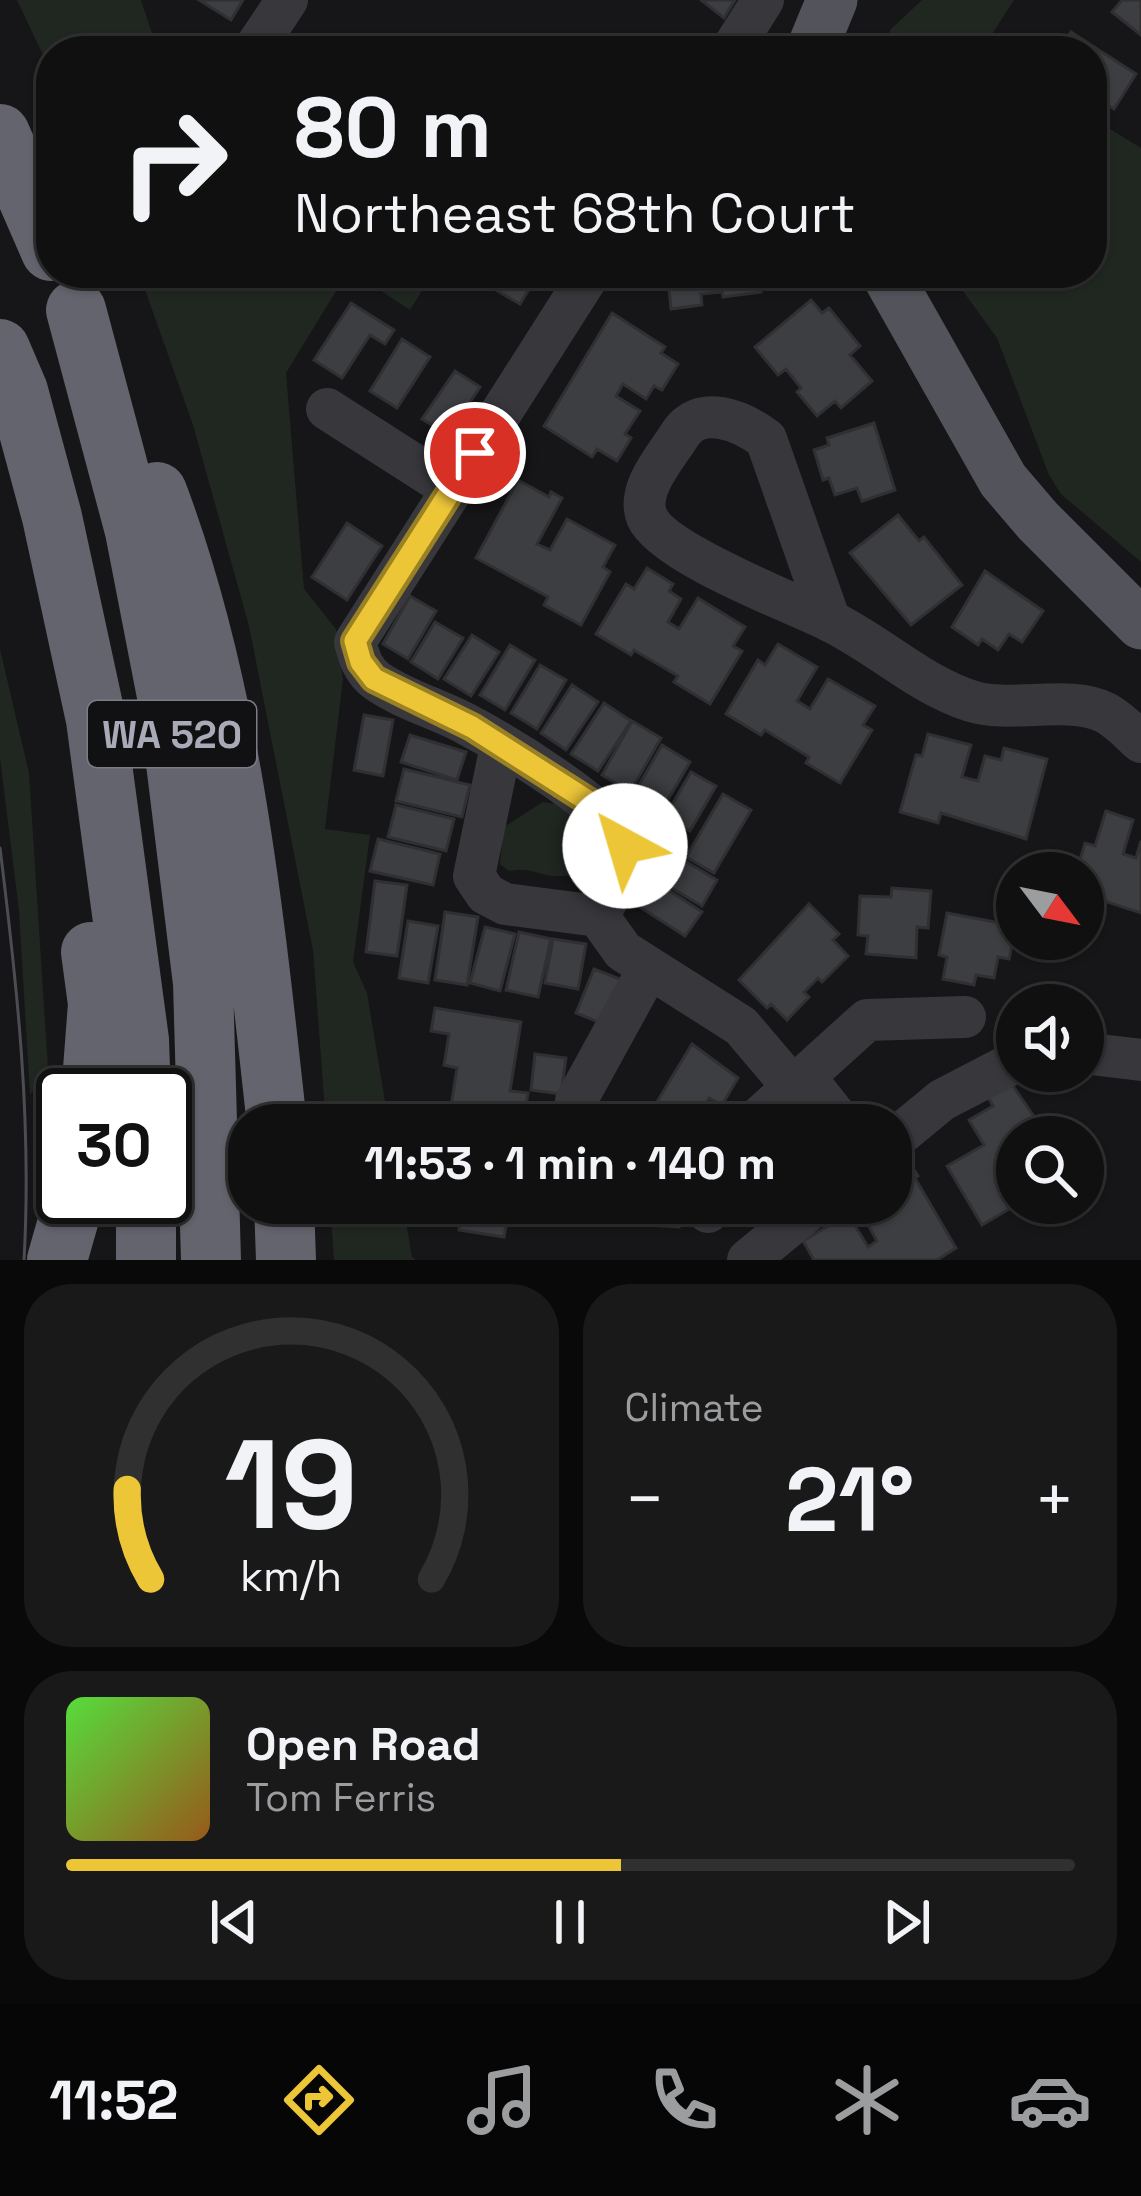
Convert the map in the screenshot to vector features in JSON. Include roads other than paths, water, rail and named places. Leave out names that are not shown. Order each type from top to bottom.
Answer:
[{"type":"highway","points":[[0,134],[36,217]]},
{"type":"highway","points":[[68,292],[146,464],[183,561],[253,905],[275,1104]]},
{"type":"highway","name":"WA 520","points":[[68,292],[135,532],[169,706],[203,983],[211,1260]]},
{"type":"highway","name":"WA 520","points":[[0,349],[18,391],[52,517],[96,720],[140,1068]]},
{"type":"highway","points":[[0,445],[74,813],[98,1004],[93,1068]]},
{"type":"highway","points":[[57,1260],[67,1224]]},
{"type":"highway","points":[[146,1224],[146,1260]]},
{"type":"highway","points":[[285,1224],[286,1260]]},
{"type":"main road","points":[[817,36],[832,0]]},
{"type":"main road","points":[[894,288],[1003,480],[1141,624]]},
{"type":"street","points":[[263,36],[287,0]]},
{"type":"street","points":[[740,36],[763,0]]},
{"type":"street","points":[[580,288],[355,641],[361,662],[374,679],[472,727],[599,808],[616,826],[625,846],[618,878],[598,916]]},
{"type":"street","points":[[327,409],[452,489]]},
{"type":"street","points":[[830,621],[766,440],[746,424],[713,416],[685,426],[646,490],[645,514],[656,532],[757,591],[830,621],[972,702],[1104,712],[1141,742]]},
{"type":"street","points":[[500,746],[475,856],[474,876],[486,894],[506,904],[598,916],[623,950],[741,1026],[822,1104]]},
{"type":"street","points":[[577,1102],[649,968]]},
{"type":"street","points":[[774,1104],[867,1020],[964,1016]]},
{"type":"street","points":[[1104,1056],[1141,1060]]},
{"type":"street","points":[[912,1125],[942,1100],[996,1072]]},
{"type":"street","points":[[748,1260],[792,1224]]},
{"type":"tram line","points":[[0,848],[24,1105],[24,1260]]}]
